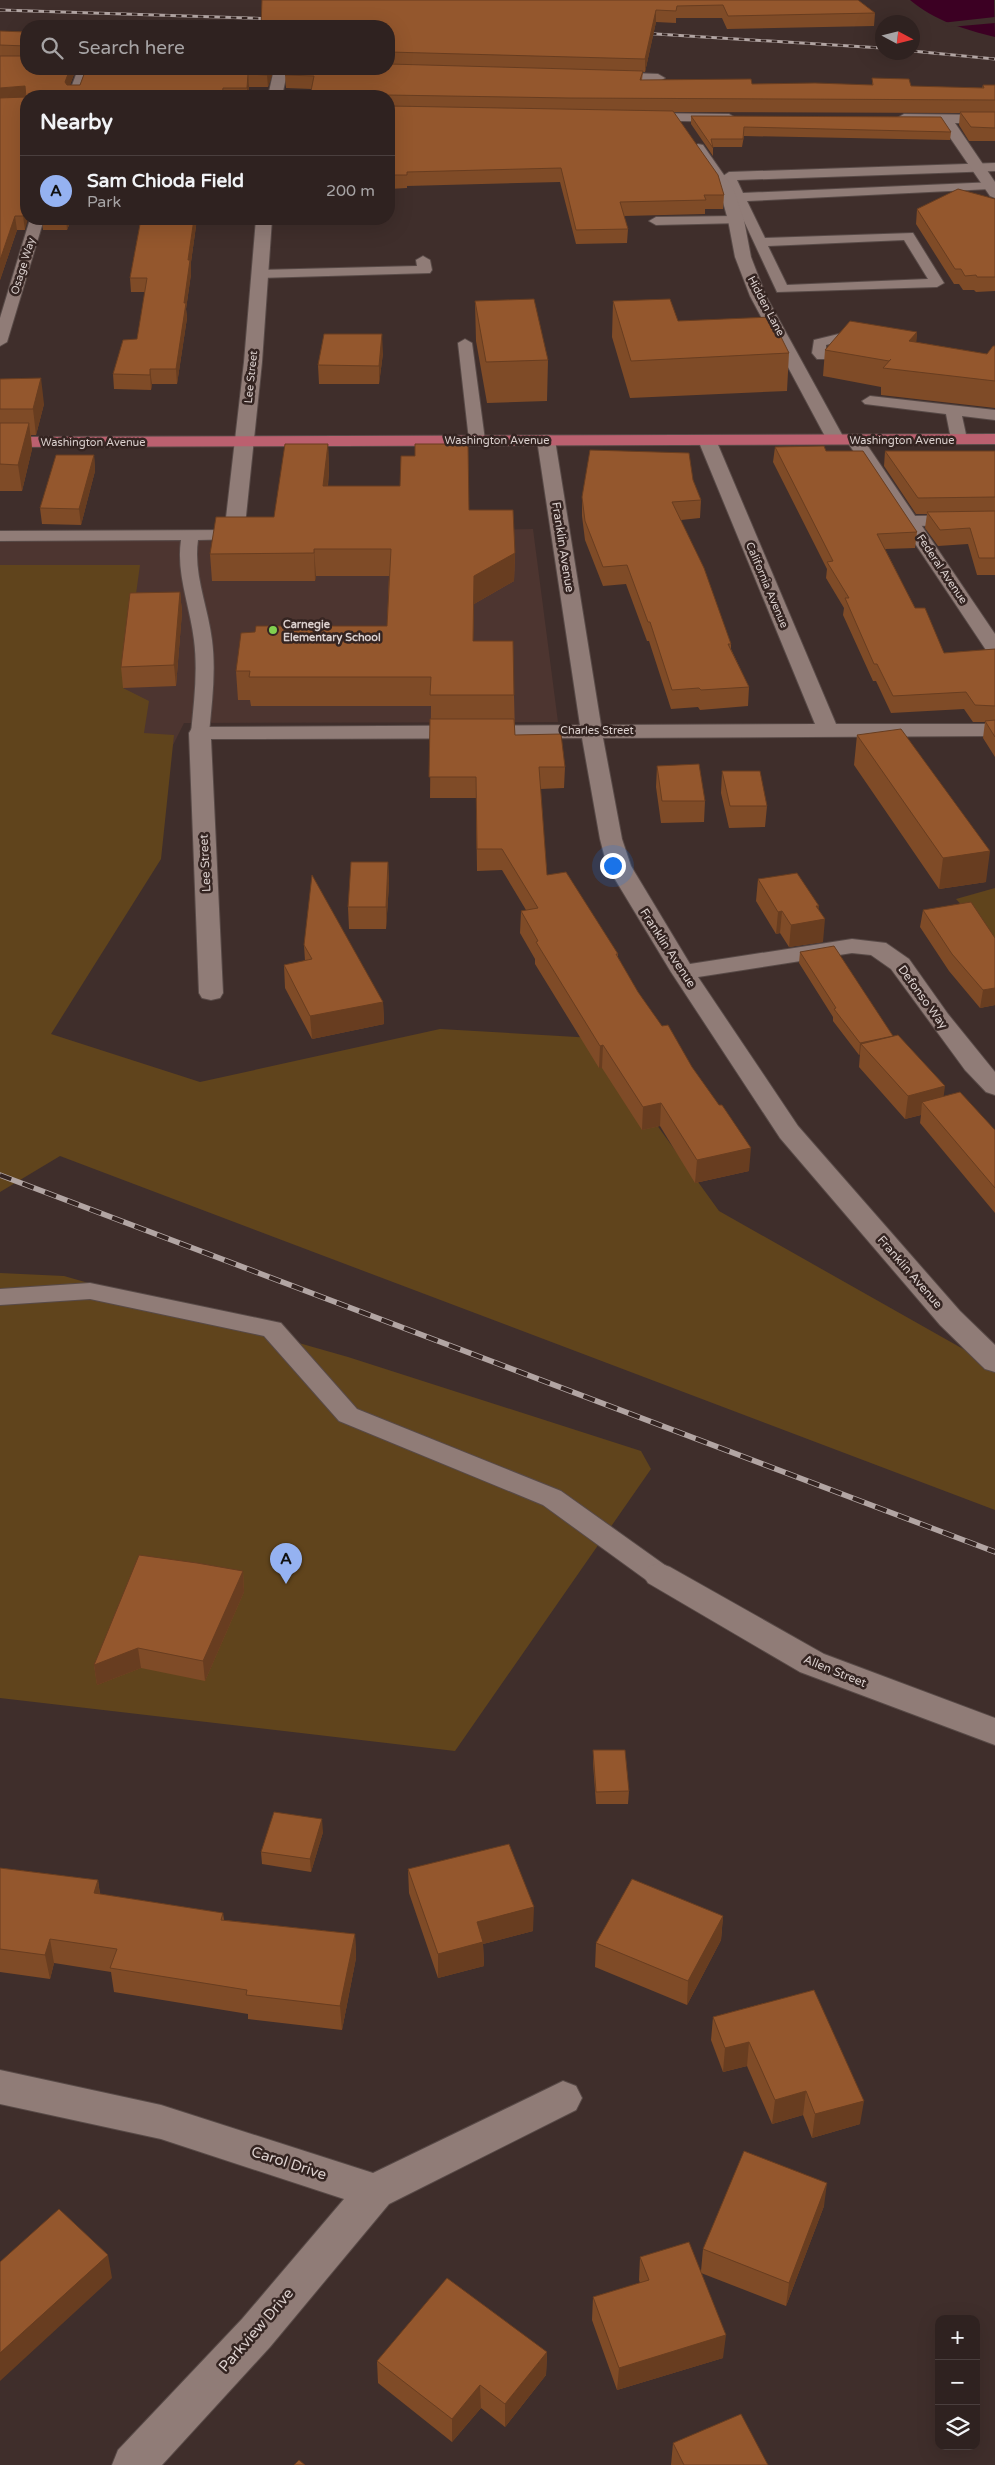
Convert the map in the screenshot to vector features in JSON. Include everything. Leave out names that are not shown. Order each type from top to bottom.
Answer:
[{"type":"main road","name":"Washington Avenue","points":[[0,442],[995,439]]},
{"type":"street","points":[[276,90],[280,75]]},
{"type":"street","points":[[590,76],[658,78]]},
{"type":"street","points":[[628,117],[742,118]]},
{"type":"street","name":"Hidden Lane","points":[[677,118],[726,188],[736,220],[743,257],[758,296],[845,440]]},
{"type":"street","points":[[888,118],[995,119]]},
{"type":"street","points":[[946,119],[992,189]]},
{"type":"street","name":"Lee Street","points":[[234,535],[253,362],[263,225]]},
{"type":"street","name":"Franklin Avenue","points":[[546,440],[591,730],[611,839],[619,866],[683,972],[789,1132],[950,1318],[995,1362]]},
{"type":"street","name":"California Avenue","points":[[707,440],[828,730]]},
{"type":"street","name":"Federal Avenue","points":[[845,440],[909,521],[995,649]]},
{"type":"street","name":"Charles Street","points":[[200,733],[591,730],[995,730]]},
{"type":"street","name":"Lee Street","points":[[200,733],[211,993]]},
{"type":"street","name":"Defonso Way","points":[[683,972],[852,946],[877,948],[900,964],[945,1027],[995,1087]]},
{"type":"street","name":"Allen Street","points":[[659,1575],[812,1663],[995,1732]]},
{"type":"street","name":"Carol Drive","points":[[0,2087],[161,2122],[375,2191]]},
{"type":"street","points":[[375,2191],[563,2098]]},
{"type":"street","name":"Parkview Drive","points":[[133,2465],[256,2333],[375,2191]]},
{"type":"lane","points":[[76,90],[82,75]]},
{"type":"lane","points":[[760,242],[908,236],[937,283],[782,288],[760,242],[729,176],[995,167]]},
{"type":"lane","points":[[935,169],[948,187]]},
{"type":"lane","points":[[739,197],[948,187],[992,189]]},
{"type":"lane","points":[[656,221],[736,220]]},
{"type":"lane","name":"Osage Way","points":[[0,342],[35,225]]},
{"type":"lane","points":[[259,274],[425,270],[423,260]]},
{"type":"lane","points":[[822,356],[819,353],[819,343],[837,336],[859,334],[879,337]]},
{"type":"lane","points":[[465,343],[477,440]]},
{"type":"lane","points":[[870,401],[995,415]]},
{"type":"lane","points":[[953,410],[959,439]]},
{"type":"lane","points":[[909,521],[995,520]]},
{"type":"lane","points":[[190,535],[190,577],[203,639],[203,703],[200,733]]},
{"type":"lane","points":[[0,536],[234,535]]},
{"type":"lane","points":[[0,1298],[90,1291],[272,1329],[348,1415],[552,1498],[659,1575]]},
{"type":"shaded area","points":[[910,0],[994,0],[995,37],[939,19]]},
{"type":"shaded area","name":"Carnegie Elementary School","points":[[533,529],[558,722],[184,723],[117,858],[0,855],[0,537]]},
{"type":"shaded area","points":[[0,565],[140,565],[123,688],[149,701],[144,733],[174,735],[161,859],[51,1034],[200,1082],[440,1029],[594,1038],[719,1211],[995,1367],[995,1510],[60,1156],[0,1192]]},
{"type":"shaded area","points":[[995,888],[995,942],[956,899]]},
{"type":"shaded area","points":[[0,1273],[64,1276],[348,1357],[641,1451],[651,1469],[455,1751],[0,1698]]},
{"type":"pier","points":[[995,17],[995,23],[950,27],[941,23]]},
{"type":"building","points":[[262,0],[858,0],[875,13],[728,16],[723,5],[677,6],[676,11],[656,10],[645,59],[395,52],[395,20],[261,20]]},
{"type":"building","points":[[0,31],[20,32],[20,46],[0,45]]},
{"type":"building","points":[[0,56],[20,56],[20,75],[68,75],[65,82],[67,85],[80,85],[84,75],[248,75],[247,88],[223,88],[223,90],[25,90],[25,86],[0,88]]},
{"type":"building","points":[[395,64],[643,71],[640,80],[751,79],[752,84],[815,83],[873,85],[872,78],[909,79],[911,86],[984,88],[983,85],[995,85],[995,100],[395,95],[395,90],[311,90],[314,76],[285,75],[395,75]]},
{"type":"building","points":[[20,97],[20,216],[15,216],[0,260],[0,98]]},
{"type":"building","points":[[395,106],[673,111],[718,175],[724,195],[704,195],[706,200],[620,202],[628,229],[576,230],[561,168],[407,172],[407,175],[395,175]]},
{"type":"building","points":[[960,112],[995,112],[995,128],[971,127]]},
{"type":"building","points":[[691,116],[941,117],[951,132],[744,127],[743,139],[711,139],[713,148]]},
{"type":"building","points":[[958,189],[995,199],[995,277],[965,276],[961,269],[955,269],[917,209]]},
{"type":"building","points":[[140,225],[193,225],[184,303],[186,303],[176,369],[150,369],[150,375],[113,374],[123,340],[137,339],[147,278],[130,278]]},
{"type":"building","points":[[534,299],[548,360],[486,362],[475,301]]},
{"type":"building","points":[[670,299],[678,321],[771,317],[789,353],[631,361],[613,301]]},
{"type":"building","points":[[850,321],[917,332],[909,341],[987,354],[995,346],[995,381],[883,368],[891,359],[889,361],[825,350]]},
{"type":"building","points":[[324,334],[382,334],[379,366],[318,365]]},
{"type":"building","points":[[41,378],[33,409],[0,409],[0,379]]},
{"type":"building","points":[[0,423],[29,423],[18,465],[0,464]]},
{"type":"building","points":[[285,444],[328,444],[323,486],[400,486],[401,456],[415,456],[415,444],[468,444],[469,510],[513,510],[515,553],[474,576],[473,641],[513,641],[514,695],[430,695],[431,677],[249,677],[250,671],[236,671],[241,633],[255,632],[256,626],[387,626],[391,549],[314,549],[314,553],[210,554],[216,517],[274,517]]},
{"type":"building","points":[[824,446],[826,451],[863,451],[917,532],[877,534],[915,608],[925,608],[944,653],[995,649],[995,706],[975,705],[966,692],[893,696],[877,664],[874,664],[845,598],[849,598],[827,562],[833,561],[775,447]]},
{"type":"building","points":[[590,450],[689,453],[693,480],[701,500],[672,502],[704,568],[731,644],[728,644],[749,687],[672,690],[650,622],[648,622],[627,565],[603,567],[585,521],[582,497]]},
{"type":"building","points":[[885,451],[995,451],[995,497],[918,498]]},
{"type":"building","points":[[56,455],[94,455],[79,509],[40,508]]},
{"type":"building","points":[[995,511],[995,558],[979,558],[970,528],[940,530],[927,512]]},
{"type":"building","points":[[180,592],[174,665],[121,667],[130,593]]},
{"type":"building","points":[[430,719],[514,719],[515,735],[561,734],[565,767],[539,767],[547,875],[566,872],[618,954],[616,954],[638,992],[662,1026],[668,1025],[692,1067],[719,1105],[722,1105],[751,1148],[697,1160],[661,1103],[643,1107],[603,1045],[600,1046],[536,942],[538,941],[521,911],[538,908],[502,849],[477,849],[476,777],[429,777]]},
{"type":"building","points":[[995,720],[995,737],[985,721]]},
{"type":"building","points":[[901,729],[990,851],[943,858],[857,735]]},
{"type":"building","points":[[699,764],[705,801],[662,801],[657,766]]},
{"type":"building","points":[[722,771],[760,771],[767,806],[730,806]]},
{"type":"building","points":[[351,862],[388,862],[386,907],[348,907]]},
{"type":"building","points":[[797,873],[819,906],[816,906],[825,919],[791,925],[782,911],[778,912],[758,879]]},
{"type":"building","points":[[312,875],[383,1002],[310,1016],[284,965],[312,959],[304,945]]},
{"type":"building","points":[[971,902],[995,938],[995,988],[983,990],[952,954],[923,910]]},
{"type":"building","points":[[834,946],[893,1036],[860,1043],[834,1009],[836,1008],[800,952]]},
{"type":"building","points":[[898,1035],[945,1086],[908,1096],[861,1044]]},
{"type":"building","points":[[960,1092],[995,1130],[995,1188],[922,1102]]},
{"type":"building","points":[[139,1555],[243,1571],[203,1661],[138,1648],[94,1665]]},
{"type":"building","points":[[593,1750],[625,1750],[629,1791],[596,1792]]},
{"type":"building","points":[[274,1812],[322,1819],[310,1859],[261,1852]]},
{"type":"building","points":[[509,1844],[534,1907],[477,1922],[483,1942],[438,1954],[408,1869]]},
{"type":"building","points":[[0,1868],[98,1880],[94,1893],[223,1913],[221,1920],[355,1934],[340,2006],[246,1995],[247,1990],[110,1968],[117,1949],[50,1939],[45,1955],[0,1949]]},
{"type":"building","points":[[632,1879],[723,1916],[688,1981],[596,1943]]},
{"type":"building","points":[[814,1990],[864,2101],[815,2114],[806,2091],[775,2100],[749,2042],[725,2048],[713,2017]]},
{"type":"building","points":[[744,2151],[827,2183],[789,2283],[703,2249]]},
{"type":"building","points":[[59,2209],[108,2255],[0,2353],[0,2262]]},
{"type":"building","points":[[689,2242],[726,2335],[619,2368],[593,2297],[649,2280],[640,2257]]},
{"type":"building","points":[[447,2278],[547,2352],[505,2404],[480,2385],[452,2419],[377,2361]]},
{"type":"building","points":[[741,2414],[768,2465],[684,2465],[673,2443]]},
{"type":"building","points":[[299,2460],[305,2465],[294,2465]]},
{"type":"railway","points":[[0,10],[276,19]]},
{"type":"railway","points":[[640,33],[875,48]]},
{"type":"railway","points":[[920,52],[995,59]]},
{"type":"railway","points":[[0,1175],[995,1552]]},
{"type":"place","name":"Carnegie Elementary School","points":[[273,630]]},
{"type":"place","name":"Sam Chioda Field","points":[[286,1584]]}]
